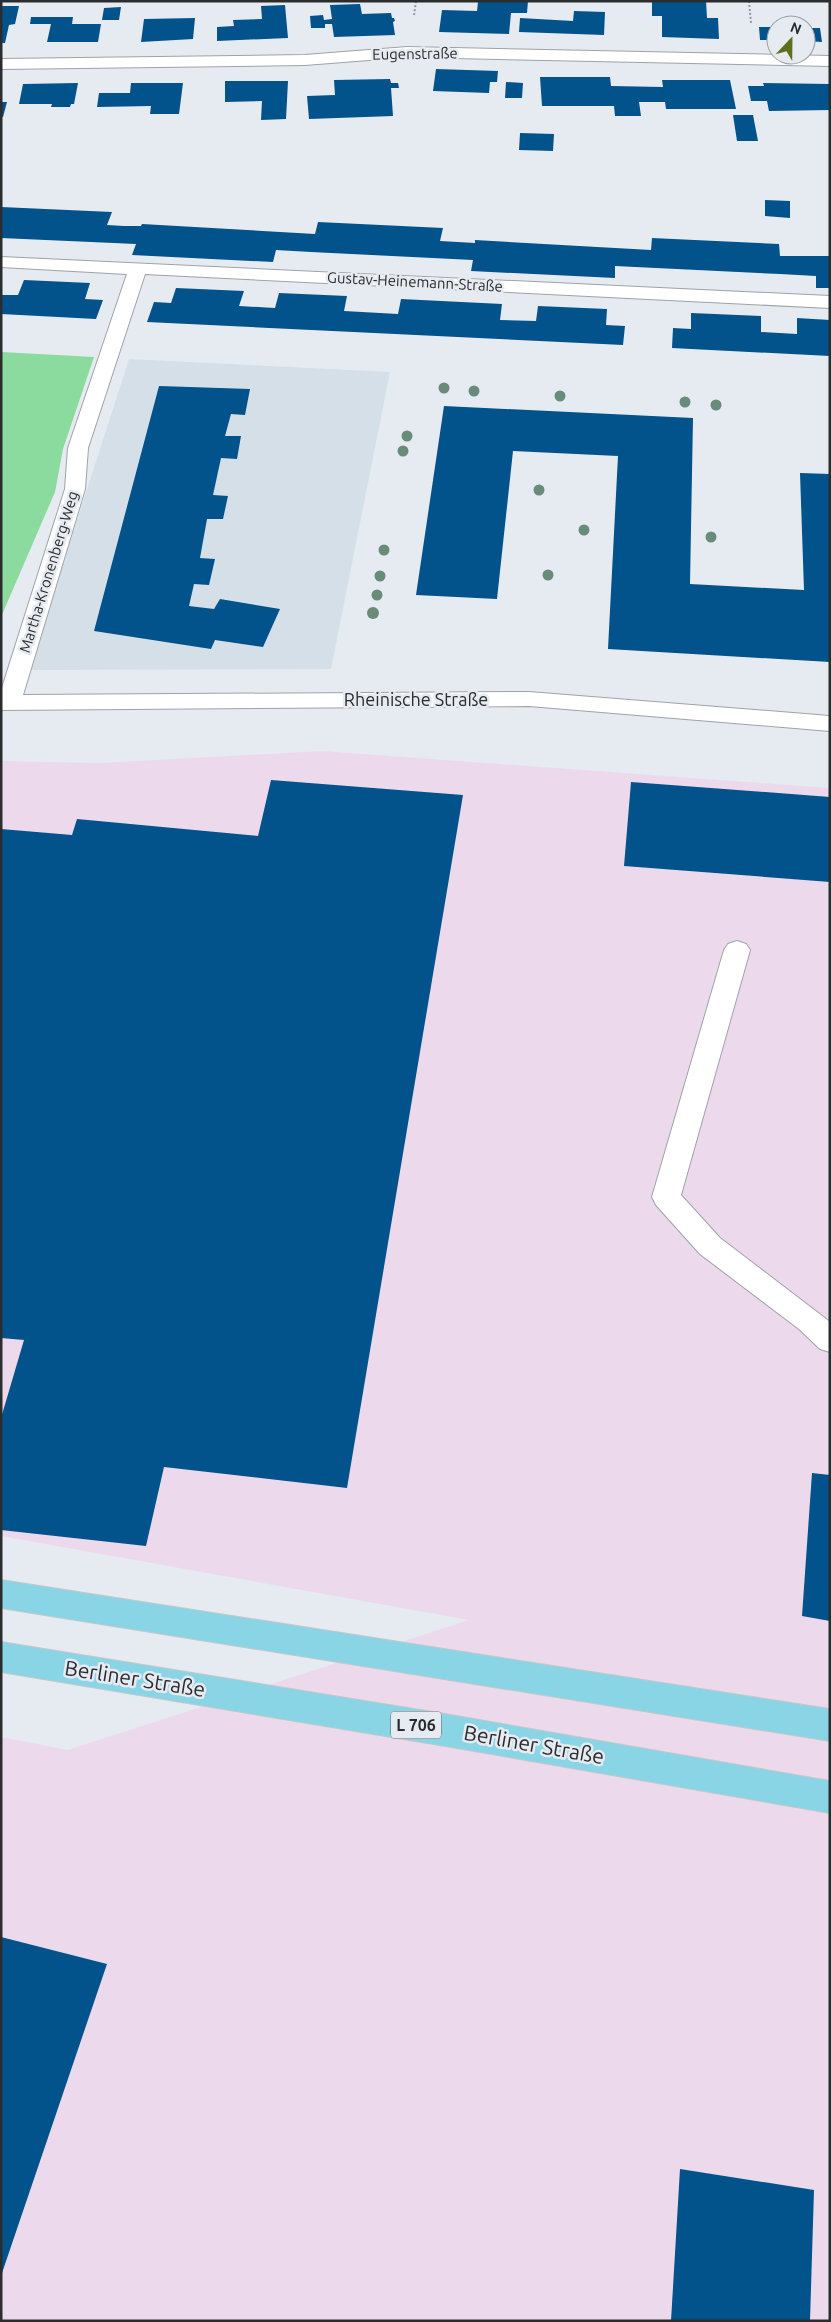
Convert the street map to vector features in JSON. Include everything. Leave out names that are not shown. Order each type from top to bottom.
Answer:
[{"type":"main road","points":[[1,1594],[830,1725]]},
{"type":"main road","name":"Berliner Straße","points":[[1,1657],[439,1729],[830,1797]]},
{"type":"street","name":"Eugenstraße","points":[[1,64],[305,60],[408,52],[830,61]]},
{"type":"street","name":"Gustav-Heinemann-Straße","points":[[1,262],[830,302]]},
{"type":"street","name":"Martha-Kronenberg-Weg","points":[[5,703],[76,489],[78,448],[138,269]]},
{"type":"street","name":"Rheinische Straße","points":[[5,703],[529,699],[830,724]]},
{"type":"street","points":[[737,950],[666,1197],[710,1246],[809,1321],[830,1340]]},
{"type":"shaded area","points":[[129,359],[390,372],[331,669],[29,670]]},
{"type":"shaded area","points":[[322,751],[830,788],[830,2321],[1,2321],[1,1737],[68,1750],[469,1620],[1,1536],[1,761],[100,763]]},
{"type":"green space","points":[[1,352],[94,357],[63,449],[55,492],[1,617]]},
{"type":"building","points":[[528,1],[527,13],[511,13],[509,34],[439,32],[442,10],[477,11],[478,2]]},
{"type":"building","points":[[652,1],[706,1],[707,18],[718,18],[719,39],[662,37],[662,16],[652,16]]},
{"type":"building","points":[[360,4],[362,14],[391,13],[395,21],[393,22],[395,35],[334,37],[332,24],[325,24],[325,28],[311,28],[310,16],[323,15],[324,20],[332,19],[330,5]]},
{"type":"building","points":[[285,5],[288,38],[217,41],[217,27],[234,26],[233,20],[262,19],[261,6]]},
{"type":"building","points":[[1,6],[19,6],[15,24],[9,25],[5,43],[1,43]]},
{"type":"building","points":[[121,7],[119,20],[102,20],[104,8]]},
{"type":"building","points":[[574,11],[605,12],[604,35],[519,32],[520,18],[573,21]]},
{"type":"building","points":[[31,17],[73,17],[72,24],[101,24],[98,42],[47,42],[51,24],[30,24]]},
{"type":"building","points":[[195,18],[193,39],[141,42],[144,19]]},
{"type":"building","points":[[759,27],[766,27],[766,40],[760,40]]},
{"type":"building","points":[[816,28],[820,28],[822,42],[816,42]]},
{"type":"building","points":[[436,69],[498,71],[497,82],[490,82],[489,93],[433,91]]},
{"type":"building","points":[[540,77],[610,77],[611,86],[663,87],[662,80],[730,80],[736,109],[666,109],[665,102],[639,102],[641,116],[615,116],[614,106],[542,106]]},
{"type":"building","points":[[390,79],[391,83],[398,83],[399,88],[391,88],[393,116],[309,119],[307,96],[335,95],[334,80]]},
{"type":"building","points":[[225,81],[288,81],[286,119],[261,120],[262,101],[225,102]]},
{"type":"building","points":[[506,82],[523,83],[522,98],[505,98]]},
{"type":"building","points":[[78,83],[74,104],[71,104],[70,107],[51,107],[52,104],[19,104],[23,84]]},
{"type":"building","points":[[131,83],[183,83],[179,114],[150,114],[151,106],[97,107],[99,93],[130,93]]},
{"type":"building","points":[[763,83],[830,84],[830,110],[769,111],[767,101],[751,101],[748,86],[764,86]]},
{"type":"building","points":[[1,102],[7,102],[3,117],[1,117]]},
{"type":"building","points":[[733,115],[753,115],[758,141],[737,141]]},
{"type":"building","points":[[520,133],[554,134],[553,151],[519,150]]},
{"type":"building","points":[[765,200],[790,201],[790,218],[765,216]]},
{"type":"building","points":[[1,207],[112,212],[107,225],[124,226],[141,226],[142,224],[315,234],[318,222],[443,228],[440,241],[475,243],[475,240],[651,250],[652,238],[779,244],[780,256],[830,256],[830,288],[816,288],[816,276],[615,266],[615,278],[471,271],[473,260],[276,250],[273,262],[132,255],[136,244],[1,238]]},
{"type":"building","points":[[24,280],[90,283],[85,299],[103,300],[96,319],[1,314],[1,295],[18,295]]},
{"type":"building","points":[[176,288],[244,291],[239,306],[275,308],[279,293],[347,296],[344,311],[398,314],[401,299],[502,304],[500,320],[536,321],[538,306],[607,309],[606,325],[625,326],[623,345],[147,322],[154,302],[171,303]]},
{"type":"building","points":[[691,313],[761,316],[761,332],[797,334],[797,318],[830,320],[830,356],[672,348],[673,328],[691,329]]},
{"type":"building","points":[[159,386],[250,389],[245,415],[231,414],[225,436],[241,436],[237,459],[221,458],[213,495],[228,496],[223,519],[207,519],[200,558],[215,559],[209,585],[194,584],[189,606],[214,609],[220,599],[280,609],[263,647],[215,640],[211,649],[94,631]]},
{"type":"building","points":[[444,406],[693,418],[690,584],[804,590],[800,473],[830,474],[830,662],[608,649],[618,456],[513,451],[497,599],[416,595]]},
{"type":"building","points":[[271,780],[463,795],[347,1488],[164,1467],[146,1546],[1,1530],[1,1418],[24,1340],[1,1338],[1,829],[72,835],[77,819],[258,836]]},
{"type":"building","points":[[631,782],[830,797],[830,882],[624,866]]},
{"type":"building","points":[[812,1473],[830,1475],[830,1621],[802,1616]]},
{"type":"building","points":[[1,1937],[107,1964],[2,2273],[1,2272]]},
{"type":"building","points":[[680,2169],[814,2190],[810,2321],[671,2321]]}]
